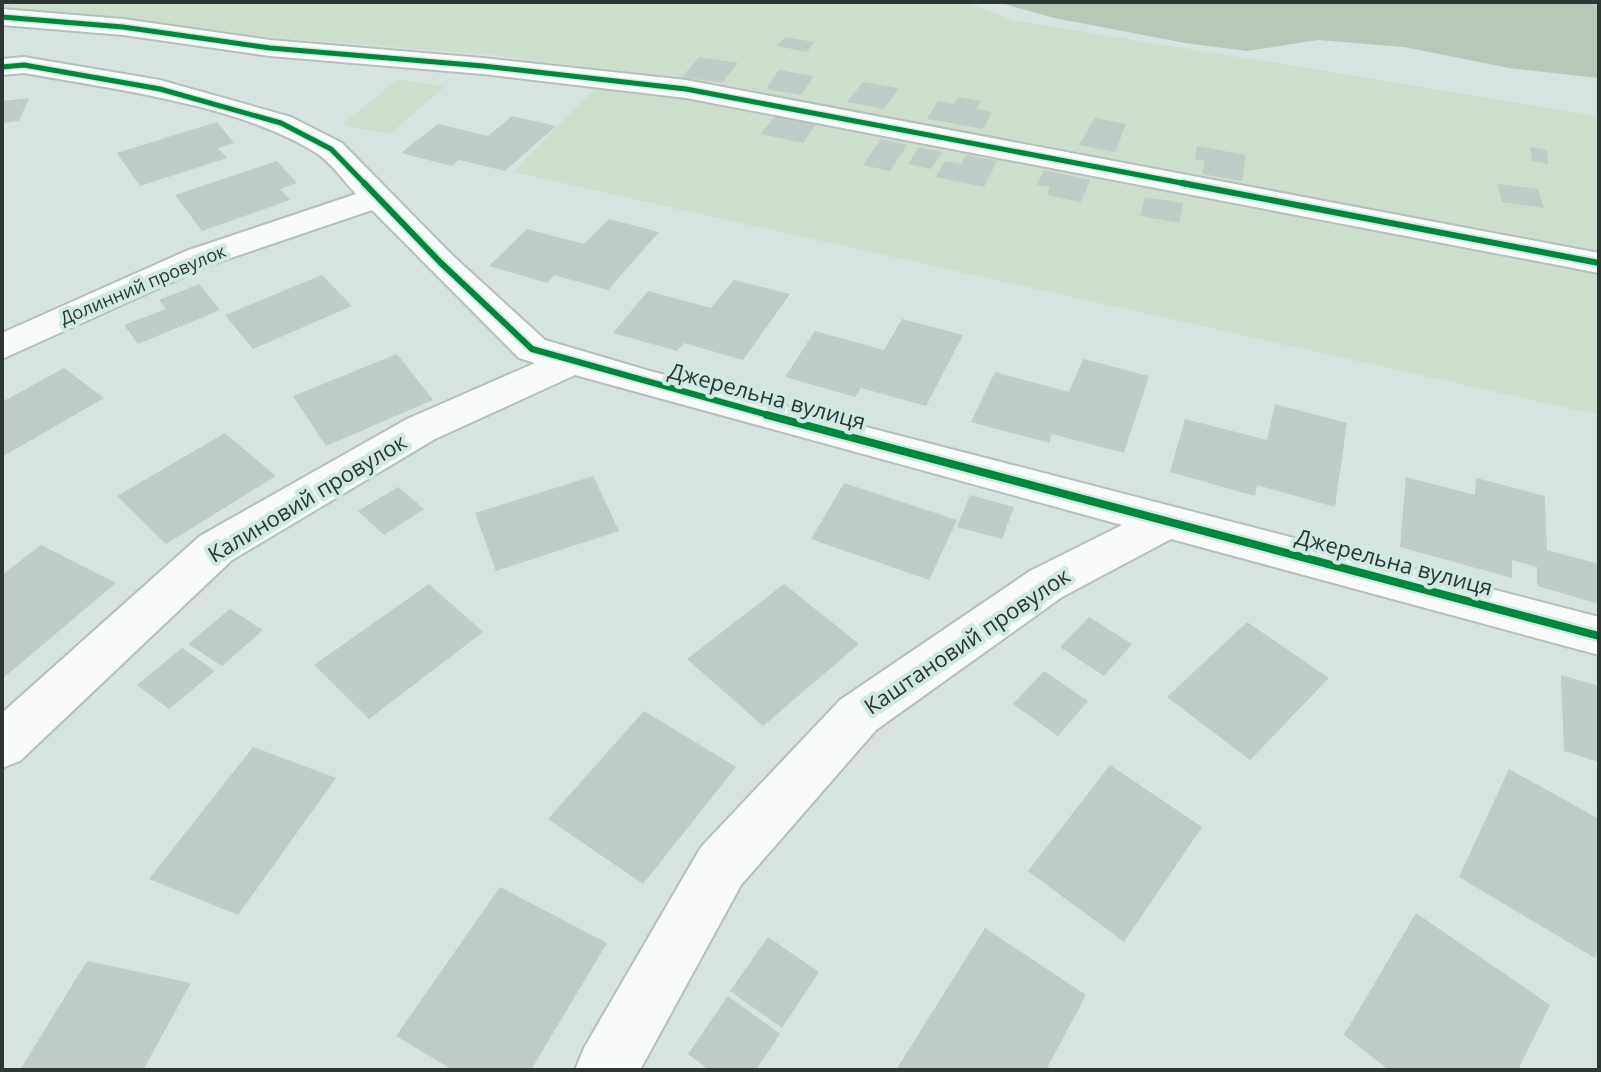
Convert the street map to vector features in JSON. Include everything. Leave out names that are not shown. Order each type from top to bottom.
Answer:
[{"type":"street","points":[[2,17],[123,27],[270,48],[483,66],[686,89],[1599,263]]},
{"type":"street","name":"Джерельна вулиця","points":[[2,67],[24,65],[160,89],[281,123],[331,149],[532,349],[1599,636]]},
{"type":"street","name":"Долинний провулок","points":[[2,347],[198,258],[378,197]]},
{"type":"street","name":"Калиновий провулок","points":[[2,745],[216,548],[421,429],[572,361]]},
{"type":"street","name":"Каштановий провулок","points":[[606,1070],[721,866],[858,715],[1046,584],[1168,521]]},
{"type":"green space","points":[[2,2],[965,2],[1013,20],[1599,116],[1599,415],[513,172],[612,71],[491,55],[253,36],[2,10]]},
{"type":"green space","points":[[997,2],[1599,2],[1599,78],[1509,68],[1404,47],[1318,40],[1247,51],[1185,43],[1054,18]]},
{"type":"green space","points":[[398,79],[444,87],[390,134],[342,125]]},
{"type":"building","points":[[785,37],[814,42],[807,52],[777,46]]},
{"type":"building","points":[[699,57],[738,63],[722,83],[682,77]]},
{"type":"building","points":[[779,70],[814,76],[801,95],[766,89]]},
{"type":"building","points":[[863,82],[899,88],[884,109],[847,102]]},
{"type":"building","points":[[958,97],[981,101],[976,109],[992,112],[983,129],[927,119],[938,101],[954,104]]},
{"type":"building","points":[[29,98],[19,121],[2,123],[2,101]]},
{"type":"building","points":[[512,116],[556,126],[505,171],[459,160],[452,166],[401,153],[438,124],[488,136]]},
{"type":"building","points":[[775,116],[816,124],[803,143],[761,134]]},
{"type":"building","points":[[1095,118],[1126,124],[1115,152],[1079,145]]},
{"type":"building","points":[[217,122],[234,143],[218,148],[227,158],[140,186],[117,153]]},
{"type":"building","points":[[881,139],[907,145],[890,171],[863,165]]},
{"type":"building","points":[[1197,146],[1246,155],[1242,181],[1202,174],[1205,161],[1195,159]]},
{"type":"building","points":[[919,147],[942,152],[931,169],[908,164]]},
{"type":"building","points":[[1530,147],[1547,150],[1548,164],[1532,161]]},
{"type":"building","points":[[966,155],[997,161],[984,187],[936,177],[945,161],[961,164]]},
{"type":"building","points":[[277,161],[297,183],[280,189],[290,200],[202,231],[175,195]]},
{"type":"building","points":[[1044,170],[1090,180],[1081,202],[1047,195],[1050,187],[1037,185]]},
{"type":"building","points":[[1497,184],[1538,189],[1544,208],[1502,202]]},
{"type":"building","points":[[1145,197],[1183,203],[1179,223],[1140,216]]},
{"type":"building","points":[[609,219],[659,232],[608,290],[554,275],[547,283],[489,266],[527,229],[584,244]]},
{"type":"building","points":[[322,275],[352,306],[253,349],[225,315]]},
{"type":"building","points":[[734,280],[790,294],[743,360],[684,343],[677,351],[613,333],[648,291],[711,308]]},
{"type":"building","points":[[199,284],[220,310],[180,327],[170,314],[179,327],[138,344],[124,325],[166,309],[159,300]]},
{"type":"building","points":[[902,319],[963,335],[926,406],[861,388],[855,397],[785,377],[815,331],[884,350]]},
{"type":"building","points":[[397,354],[433,400],[326,446],[293,396]]},
{"type":"building","points":[[1083,359],[1149,376],[1124,453],[1052,434],[1049,443],[971,422],[995,372],[1069,392]]},
{"type":"building","points":[[64,368],[104,398],[2,457],[2,402]]},
{"type":"building","points":[[1275,404],[1347,423],[1335,507],[1257,485],[1255,496],[1170,472],[1185,419],[1267,440]]},
{"type":"building","points":[[225,433],[276,476],[166,544],[117,496]]},
{"type":"building","points":[[593,476],[619,531],[496,571],[475,513]]},
{"type":"building","points":[[1406,477],[1475,495],[1476,478],[1545,496],[1547,550],[1599,564],[1599,604],[1537,586],[1537,567],[1512,560],[1512,578],[1400,547]]},
{"type":"building","points":[[844,483],[957,520],[929,580],[811,539]]},
{"type":"building","points":[[398,487],[424,509],[384,535],[358,511]]},
{"type":"building","points":[[970,495],[1014,507],[1002,539],[957,527]]},
{"type":"building","points":[[41,545],[116,583],[2,679],[2,575]]},
{"type":"building","points":[[429,584],[483,632],[369,719],[314,665]]},
{"type":"building","points":[[784,584],[859,644],[763,726],[687,659]]},
{"type":"building","points":[[230,609],[263,630],[222,666],[188,644]]},
{"type":"building","points":[[1089,617],[1132,644],[1104,676],[1060,647]]},
{"type":"building","points":[[1247,622],[1329,678],[1250,760],[1167,697]]},
{"type":"building","points":[[182,648],[215,671],[169,709],[137,685]]},
{"type":"building","points":[[1044,671],[1088,701],[1058,736],[1013,704]]},
{"type":"building","points":[[1561,675],[1599,686],[1599,762],[1564,751]]},
{"type":"building","points":[[644,711],[736,767],[643,884],[548,819]]},
{"type":"building","points":[[253,747],[336,778],[238,915],[149,879]]},
{"type":"building","points":[[1110,765],[1202,827],[1124,942],[1028,871]]},
{"type":"building","points":[[1509,769],[1599,819],[1599,947],[1595,958],[1459,877]]},
{"type":"building","points":[[500,887],[607,943],[531,1070],[453,1070],[396,1036]]},
{"type":"building","points":[[1416,913],[1550,1005],[1518,1070],[1389,1070],[1344,1035]]},
{"type":"building","points":[[985,928],[1086,995],[1046,1070],[896,1070]]},
{"type":"building","points":[[768,937],[819,972],[782,1028],[730,991]]},
{"type":"building","points":[[87,961],[191,983],[143,1070],[20,1070]]},
{"type":"building","points":[[728,996],[780,1034],[756,1070],[709,1070],[688,1054]]},
{"type":"cycle path","points":[[2,17],[123,27],[270,48],[483,66],[686,89],[1599,263]]},
{"type":"cycle path","points":[[2,67],[24,65],[160,89],[281,123],[331,149],[440,262],[532,349],[643,382],[1599,636]]}]
